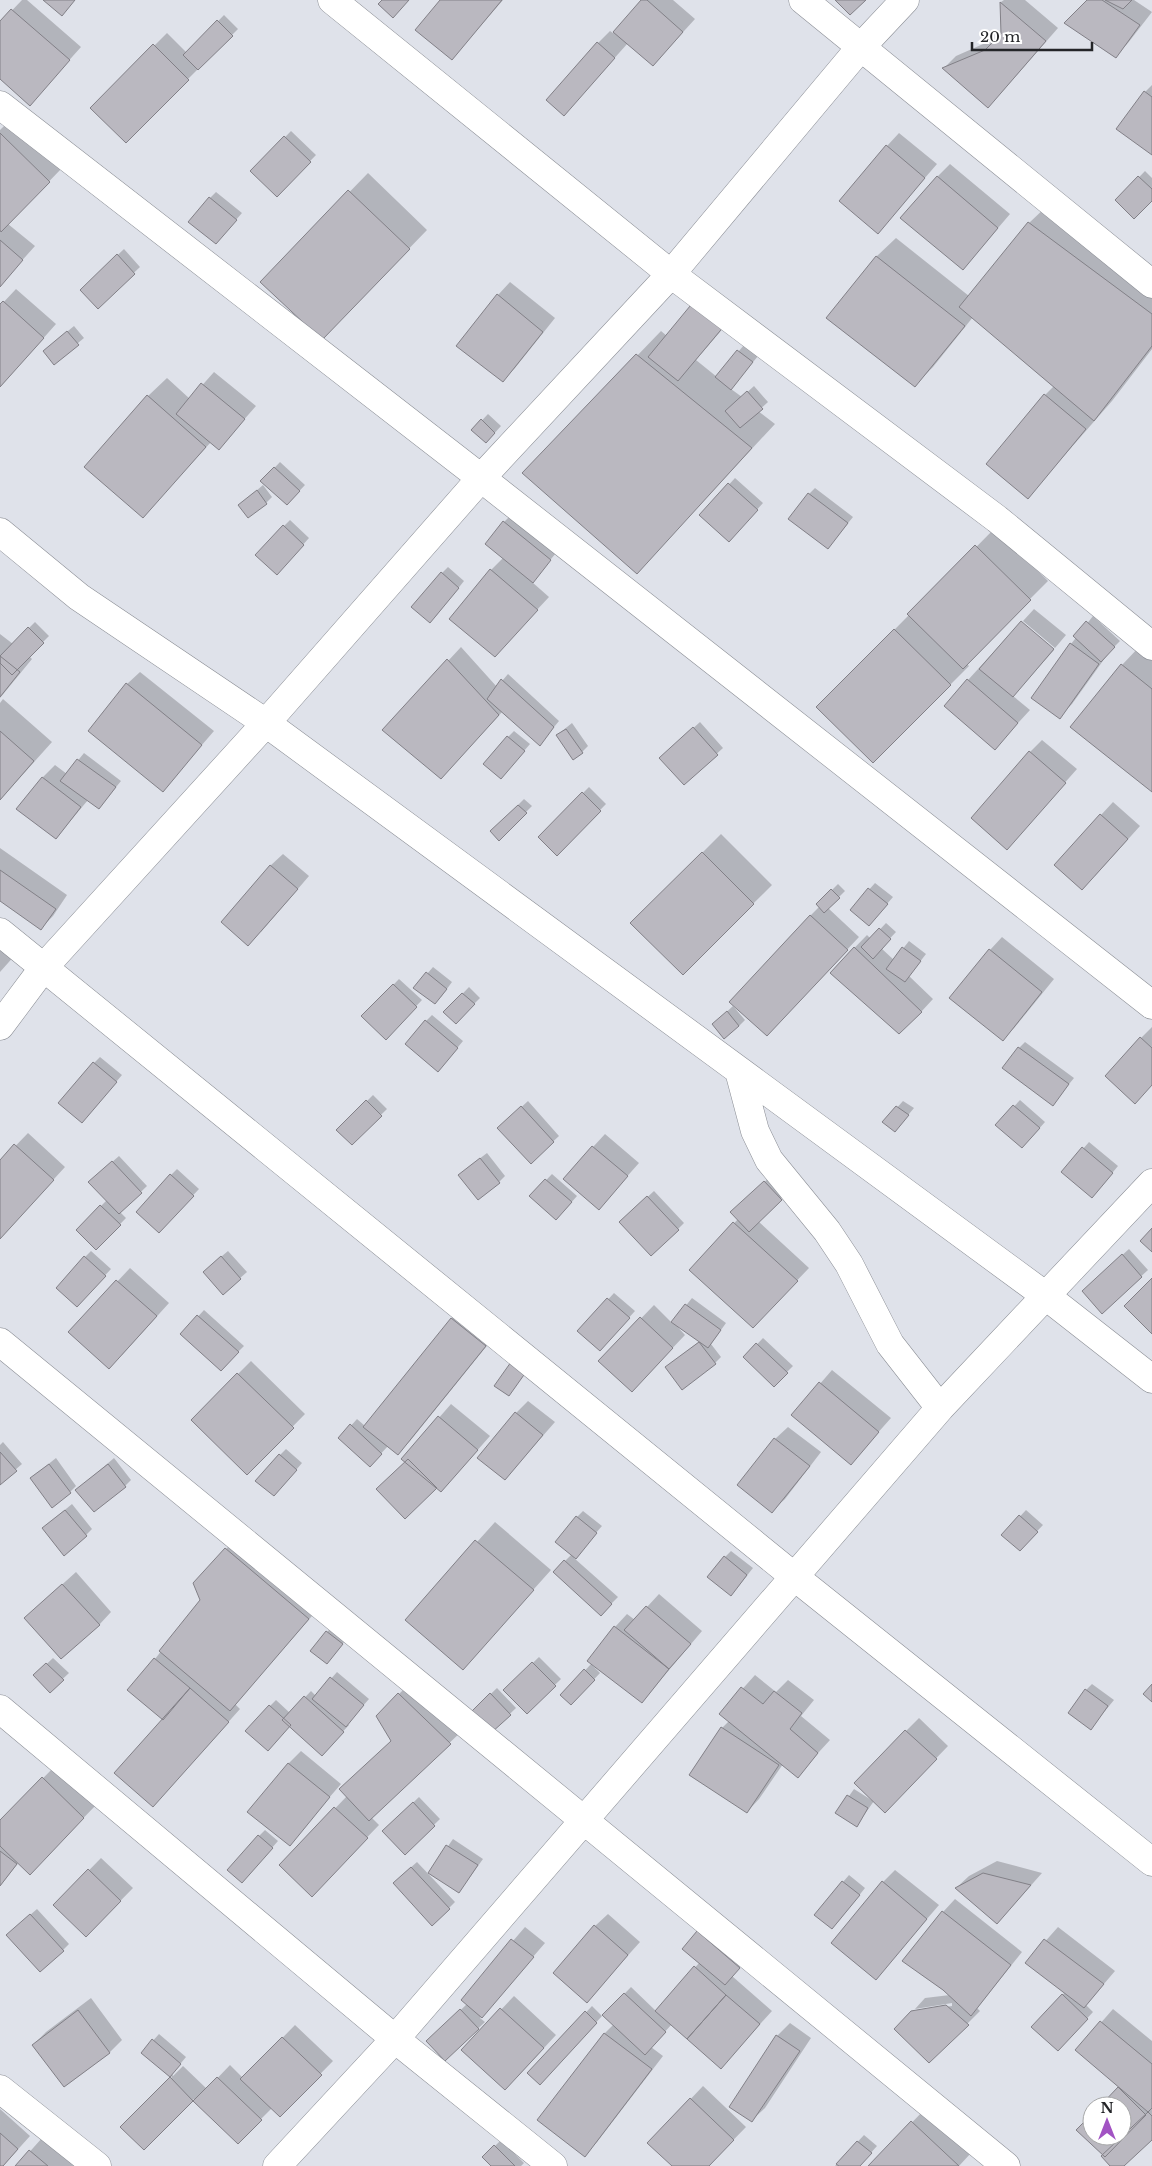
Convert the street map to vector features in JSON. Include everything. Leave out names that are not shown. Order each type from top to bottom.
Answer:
[{"type":"street","points":[[332,0],[671,274],[997,519],[1152,646]]},
{"type":"street","points":[[803,0],[1152,284]]},
{"type":"street","points":[[0,1026],[44,966],[266,723],[481,478],[671,274],[860,48],[906,0]]},
{"type":"street","points":[[0,105],[481,478],[1152,1005]]},
{"type":"street","points":[[0,532],[79,597],[266,723],[1046,1296],[1152,1380]]},
{"type":"street","points":[[0,932],[796,1578],[1152,1862]]},
{"type":"street","points":[[739,1071],[755,1131],[770,1160],[827,1231],[849,1264],[890,1344],[940,1408]]},
{"type":"street","points":[[277,2166],[394,2039],[796,1578],[940,1408],[1152,1182]]},
{"type":"street","points":[[0,1342],[1006,2166]]},
{"type":"street","points":[[0,1710],[394,2039],[554,2166]]},
{"type":"street","points":[[0,2089],[97,2166]]},
{"type":"building","points":[[43,0],[75,0],[62,16]]},
{"type":"building","points":[[382,0],[409,0],[393,18],[378,4]]},
{"type":"building","points":[[440,0],[502,0],[452,60],[415,30]]},
{"type":"building","points":[[641,0],[647,0],[683,32],[653,66],[613,32]]},
{"type":"building","points":[[835,0],[866,0],[850,15]]},
{"type":"building","points":[[1087,0],[1102,0],[1140,25],[1116,58],[1064,23]]},
{"type":"building","points":[[1105,0],[1132,0],[1123,9]]},
{"type":"building","points":[[1000,2],[1046,41],[988,108],[942,68],[985,50],[1001,34]]},
{"type":"building","points":[[11,9],[70,60],[30,106],[0,79],[0,21]]},
{"type":"building","points":[[217,20],[233,36],[198,70],[183,55]]},
{"type":"building","points":[[597,42],[615,58],[564,116],[546,100]]},
{"type":"building","points":[[153,44],[189,80],[126,143],[90,108]]},
{"type":"building","points":[[1144,91],[1152,97],[1152,155],[1116,129]]},
{"type":"building","points":[[0,133],[50,182],[1,232],[0,230]]},
{"type":"building","points":[[284,136],[311,162],[277,197],[250,171]]},
{"type":"building","points":[[886,145],[925,178],[878,234],[839,201]]},
{"type":"building","points":[[937,176],[998,228],[963,270],[900,218]]},
{"type":"building","points":[[1138,176],[1152,189],[1152,201],[1134,219],[1115,200]]},
{"type":"building","points":[[348,190],[410,249],[322,340],[260,282]]},
{"type":"building","points":[[209,197],[237,220],[216,244],[188,222]]},
{"type":"building","points":[[1028,222],[1152,314],[1152,346],[1094,421],[959,307]]},
{"type":"building","points":[[0,240],[23,260],[0,287]]},
{"type":"building","points":[[117,254],[135,274],[98,309],[80,290]]},
{"type":"building","points":[[876,256],[965,326],[915,387],[826,318]]},
{"type":"building","points":[[497,294],[543,332],[503,382],[456,346]]},
{"type":"building","points":[[695,300],[725,325],[678,381],[648,357]]},
{"type":"building","points":[[3,301],[44,338],[0,387],[0,304]]},
{"type":"building","points":[[67,331],[79,345],[54,365],[43,351]]},
{"type":"building","points":[[737,350],[753,362],[731,390],[715,377]]},
{"type":"building","points":[[636,354],[752,448],[637,574],[522,473]]},
{"type":"building","points":[[201,383],[245,419],[219,450],[176,414]]},
{"type":"building","points":[[747,391],[763,409],[740,428],[725,411]]},
{"type":"building","points":[[1044,394],[1086,429],[1028,499],[986,464]]},
{"type":"building","points":[[147,395],[206,447],[143,518],[84,467]]},
{"type":"building","points":[[481,419],[495,433],[486,443],[471,430]]},
{"type":"building","points":[[274,467],[300,491],[287,505],[260,481]]},
{"type":"building","points":[[728,483],[758,510],[729,542],[699,515]]},
{"type":"building","points":[[257,490],[267,504],[248,518],[238,505]]},
{"type":"building","points":[[808,493],[848,523],[828,549],[788,519]]},
{"type":"building","points":[[503,521],[551,560],[533,583],[485,544]]},
{"type":"building","points":[[283,525],[304,545],[277,575],[255,555]]},
{"type":"building","points":[[975,545],[1031,600],[963,669],[907,614]]},
{"type":"building","points":[[490,569],[538,610],[495,657],[449,619]]},
{"type":"building","points":[[441,572],[459,588],[430,623],[411,607]]},
{"type":"building","points":[[1021,621],[1054,649],[1013,697],[979,669]]},
{"type":"building","points":[[1086,621],[1115,647],[1101,662],[1073,636]]},
{"type":"building","points":[[28,627],[44,643],[12,675],[0,663],[0,656]]},
{"type":"building","points":[[894,629],[951,685],[873,763],[816,707]]},
{"type":"building","points":[[1070,643],[1099,664],[1060,719],[1031,698]]},
{"type":"building","points":[[0,656],[20,672],[0,697]]},
{"type":"building","points":[[447,659],[499,715],[441,779],[382,730]]},
{"type":"building","points":[[1121,664],[1152,689],[1152,792],[1070,727]]},
{"type":"building","points":[[501,679],[554,727],[540,746],[487,699]]},
{"type":"building","points":[[967,679],[1018,723],[995,750],[944,706]]},
{"type":"building","points":[[126,683],[202,745],[163,792],[88,731]]},
{"type":"building","points":[[693,727],[718,755],[684,785],[659,758]]},
{"type":"building","points":[[566,729],[583,753],[573,760],[556,735]]},
{"type":"building","points":[[0,731],[34,761],[0,800]]},
{"type":"building","points":[[507,736],[525,751],[501,779],[483,764]]},
{"type":"building","points":[[1029,751],[1066,783],[1007,850],[971,818]]},
{"type":"building","points":[[77,759],[116,787],[99,809],[60,781]]},
{"type":"building","points":[[42,777],[81,807],[56,839],[16,809]]},
{"type":"building","points":[[582,792],[601,811],[557,856],[538,837]]},
{"type":"building","points":[[518,805],[527,813],[499,841],[490,831]]},
{"type":"building","points":[[1100,814],[1128,839],[1082,890],[1054,865]]},
{"type":"building","points":[[702,852],[754,904],[683,975],[630,923]]},
{"type":"building","points":[[270,865],[298,889],[248,946],[221,922]]},
{"type":"building","points":[[0,870],[56,909],[41,930],[0,901]]},
{"type":"building","points":[[868,888],[888,904],[869,926],[850,910]]},
{"type":"building","points":[[831,889],[840,898],[824,913],[816,904]]},
{"type":"building","points":[[810,915],[848,950],[767,1036],[729,1002]]},
{"type":"building","points":[[879,928],[891,939],[873,959],[861,947]]},
{"type":"building","points":[[854,947],[922,1012],[899,1034],[830,973]]},
{"type":"building","points":[[902,947],[921,961],[905,982],[886,969]]},
{"type":"building","points":[[989,949],[1042,992],[1003,1041],[949,998]]},
{"type":"building","points":[[426,972],[447,989],[435,1004],[413,988]]},
{"type":"building","points":[[393,984],[417,1007],[386,1040],[361,1016]]},
{"type":"building","points":[[462,993],[475,1004],[456,1024],[443,1012]]},
{"type":"building","points":[[727,1011],[739,1026],[724,1039],[712,1024]]},
{"type":"building","points":[[425,1020],[458,1048],[438,1072],[405,1044]]},
{"type":"building","points":[[1140,1037],[1152,1048],[1152,1085],[1135,1104],[1105,1076]]},
{"type":"building","points":[[1018,1047],[1069,1084],[1053,1106],[1002,1068]]},
{"type":"building","points":[[93,1062],[117,1082],[82,1123],[58,1103]]},
{"type":"building","points":[[366,1100],[382,1116],[352,1145],[336,1130]]},
{"type":"building","points":[[1013,1105],[1040,1128],[1022,1148],[995,1125]]},
{"type":"building","points":[[521,1106],[554,1142],[531,1164],[497,1128]]},
{"type":"building","points":[[896,1106],[909,1115],[895,1132],[882,1122]]},
{"type":"building","points":[[14,1144],[54,1180],[0,1239],[0,1160]]},
{"type":"building","points":[[592,1146],[628,1176],[599,1210],[563,1179]]},
{"type":"building","points":[[1082,1147],[1113,1173],[1092,1198],[1061,1172]]},
{"type":"building","points":[[480,1158],[500,1183],[478,1200],[458,1175]]},
{"type":"building","points":[[112,1161],[142,1193],[119,1214],[88,1182]]},
{"type":"building","points":[[170,1174],[194,1196],[159,1233],[136,1212]]},
{"type":"building","points":[[545,1179],[572,1202],[556,1220],[529,1196]]},
{"type":"building","points":[[764,1181],[782,1200],[749,1232],[730,1212]]},
{"type":"building","points":[[647,1196],[679,1230],[651,1256],[619,1222]]},
{"type":"building","points":[[100,1205],[121,1225],[96,1250],[76,1230]]},
{"type":"building","points":[[733,1222],[798,1281],[753,1328],[689,1270]]},
{"type":"building","points":[[1152,1228],[1152,1252],[1140,1241]]},
{"type":"building","points":[[1122,1254],[1142,1277],[1102,1314],[1082,1291]]},
{"type":"building","points":[[84,1256],[106,1276],[77,1307],[56,1288]]},
{"type":"building","points":[[221,1256],[241,1279],[223,1295],[203,1272]]},
{"type":"building","points":[[1152,1278],[1152,1334],[1124,1306]]},
{"type":"building","points":[[116,1280],[157,1316],[109,1369],[68,1332]]},
{"type":"building","points":[[607,1298],[630,1318],[600,1351],[577,1331]]},
{"type":"building","points":[[685,1304],[721,1330],[708,1348],[671,1322]]},
{"type":"building","points":[[197,1315],[239,1352],[221,1371],[180,1334]]},
{"type":"building","points":[[640,1317],[673,1348],[632,1392],[598,1361]]},
{"type":"building","points":[[451,1318],[486,1346],[398,1455],[363,1427]]},
{"type":"building","points":[[699,1342],[716,1364],[682,1390],[665,1367]]},
{"type":"building","points":[[756,1343],[788,1373],[774,1387],[743,1357]]},
{"type":"building","points":[[511,1362],[526,1372],[509,1396],[494,1386]]},
{"type":"building","points":[[237,1373],[294,1428],[247,1475],[191,1420]]},
{"type":"building","points":[[819,1382],[879,1432],[851,1465],[791,1415]]},
{"type":"building","points":[[515,1412],[543,1435],[505,1480],[477,1458]]},
{"type":"building","points":[[438,1416],[478,1450],[441,1492],[401,1459]]},
{"type":"building","points":[[350,1424],[382,1454],[370,1467],[338,1438]]},
{"type":"building","points":[[774,1438],[810,1466],[772,1513],[737,1485]]},
{"type":"building","points":[[0,1452],[17,1471],[0,1485]]},
{"type":"building","points":[[279,1454],[297,1470],[274,1496],[255,1481]]},
{"type":"building","points":[[408,1459],[437,1488],[405,1519],[376,1489]]},
{"type":"building","points":[[49,1464],[71,1493],[52,1508],[30,1478]]},
{"type":"building","points":[[108,1464],[126,1487],[94,1512],[75,1490]]},
{"type":"building","points":[[65,1510],[87,1536],[64,1556],[42,1528]]},
{"type":"building","points":[[1019,1515],[1038,1532],[1020,1551],[1001,1535]]},
{"type":"building","points":[[576,1516],[597,1533],[576,1559],[555,1542]]},
{"type":"building","points":[[475,1540],[534,1590],[463,1670],[405,1620]]},
{"type":"building","points":[[225,1548],[309,1619],[230,1711],[159,1651],[200,1600],[193,1583]]},
{"type":"building","points":[[724,1556],[747,1575],[731,1596],[707,1577]]},
{"type":"building","points":[[564,1560],[612,1604],[601,1616],[553,1572]]},
{"type":"building","points":[[62,1584],[100,1625],[61,1659],[24,1618]]},
{"type":"building","points":[[646,1606],[691,1644],[669,1669],[624,1630]]},
{"type":"building","points":[[614,1626],[669,1669],[642,1703],[587,1661]]},
{"type":"building","points":[[326,1631],[343,1644],[327,1664],[310,1651]]},
{"type":"building","points":[[154,1658],[190,1688],[163,1720],[127,1690]]},
{"type":"building","points":[[532,1662],[556,1686],[527,1714],[503,1690]]},
{"type":"building","points":[[46,1663],[64,1680],[50,1693],[33,1675]]},
{"type":"building","points":[[584,1669],[595,1680],[571,1705],[560,1695]]},
{"type":"building","points":[[330,1677],[364,1705],[346,1727],[312,1699]]},
{"type":"building","points":[[1152,1684],[1152,1702],[1143,1694]]},
{"type":"building","points":[[741,1687],[763,1704],[774,1691],[802,1713],[790,1729],[818,1753],[798,1778],[719,1714]]},
{"type":"building","points":[[190,1688],[229,1722],[153,1807],[114,1773]]},
{"type":"building","points":[[1085,1689],[1108,1706],[1091,1730],[1068,1713]]},
{"type":"building","points":[[398,1693],[451,1744],[369,1821],[339,1789],[391,1741],[376,1716]]},
{"type":"building","points":[[490,1693],[511,1715],[491,1733],[471,1712]]},
{"type":"building","points":[[304,1696],[344,1732],[322,1756],[282,1720]]},
{"type":"building","points":[[269,1705],[291,1725],[268,1751],[245,1731]]},
{"type":"building","points":[[721,1727],[779,1765],[747,1813],[689,1775]]},
{"type":"building","points":[[905,1730],[937,1759],[885,1813],[854,1783]]},
{"type":"building","points":[[288,1763],[330,1797],[290,1846],[247,1812]]},
{"type":"building","points":[[42,1777],[84,1818],[30,1875],[0,1846],[0,1820]]},
{"type":"building","points":[[847,1795],[868,1808],[857,1827],[835,1813]]},
{"type":"building","points":[[413,1802],[435,1826],[405,1855],[382,1831]]},
{"type":"building","points":[[334,1807],[368,1838],[312,1897],[279,1865]]},
{"type":"building","points":[[258,1835],[273,1848],[242,1883],[227,1870]]},
{"type":"building","points":[[446,1845],[478,1865],[459,1893],[428,1873]]},
{"type":"building","points":[[0,1851],[17,1864],[0,1886]]},
{"type":"building","points":[[411,1867],[450,1909],[432,1926],[393,1883]]},
{"type":"building","points":[[88,1869],[121,1901],[86,1937],[53,1905]]},
{"type":"building","points":[[983,1873],[1031,1885],[997,1924],[955,1888]]},
{"type":"building","points":[[842,1881],[860,1895],[832,1929],[814,1915]]},
{"type":"building","points":[[882,1881],[927,1919],[876,1980],[831,1943]]},
{"type":"building","points":[[942,1911],[1011,1965],[971,2016],[943,1990],[902,1961]]},
{"type":"building","points":[[30,1914],[64,1951],[40,1972],[6,1935]]},
{"type":"building","points":[[594,1925],[628,1955],[587,2003],[553,1973]]},
{"type":"building","points":[[697,1931],[740,1968],[725,1985],[682,1949]]},
{"type":"building","points":[[511,1939],[534,1957],[482,2018],[461,2000]]},
{"type":"building","points":[[1044,1939],[1104,1984],[1084,2008],[1025,1963]]},
{"type":"building","points":[[694,1966],[726,1995],[687,2039],[655,2011]]},
{"type":"building","points":[[624,1993],[666,2032],[645,2055],[602,2015]]},
{"type":"building","points":[[1062,1994],[1088,2019],[1058,2051],[1031,2027]]},
{"type":"building","points":[[726,1995],[760,2024],[721,2069],[687,2039]]},
{"type":"building","points":[[946,2005],[969,2025],[929,2063],[894,2029],[911,2011]]},
{"type":"building","points":[[500,2008],[544,2048],[505,2090],[461,2050]]},
{"type":"building","points":[[460,2009],[479,2029],[445,2061],[426,2041]]},
{"type":"building","points":[[78,2010],[110,2053],[64,2087],[32,2045]]},
{"type":"building","points":[[585,2011],[597,2023],[540,2085],[527,2073]]},
{"type":"building","points":[[1100,2021],[1152,2064],[1152,2108],[1148,2112],[1132,2098],[1132,2096],[1129,2096],[1075,2050]]},
{"type":"building","points":[[604,2033],[652,2069],[585,2157],[537,2120]]},
{"type":"building","points":[[776,2035],[800,2051],[752,2122],[729,2107]]},
{"type":"building","points":[[282,2037],[322,2075],[280,2117],[240,2079]]},
{"type":"building","points":[[152,2039],[181,2064],[170,2077],[141,2053]]},
{"type":"building","points":[[170,2077],[193,2101],[144,2150],[120,2127]]},
{"type":"building","points":[[217,2077],[262,2120],[238,2144],[193,2101]]},
{"type":"building","points":[[1118,2087],[1127,2096],[1109,2096]]},
{"type":"building","points":[[690,2098],[734,2140],[709,2166],[672,2166],[647,2143]]},
{"type":"building","points":[[1132,2101],[1146,2115],[1132,2129]]},
{"type":"building","points":[[1148,2112],[1152,2116],[1152,2140],[1124,2166],[1110,2166],[1101,2156],[1112,2146],[1132,2146],[1132,2127]]},
{"type":"building","points":[[911,2121],[959,2166],[868,2166]]},
{"type":"building","points":[[1082,2124],[1082,2136],[1076,2130]]},
{"type":"building","points":[[0,2133],[18,2149],[3,2166],[0,2166]]},
{"type":"building","points":[[857,2141],[872,2153],[860,2166],[839,2166],[836,2164]]},
{"type":"building","points":[[494,2145],[515,2166],[491,2166],[482,2157]]},
{"type":"building","points":[[1093,2146],[1116,2146],[1105,2157]]},
{"type":"building","points":[[29,2150],[48,2166],[15,2166]]}]
